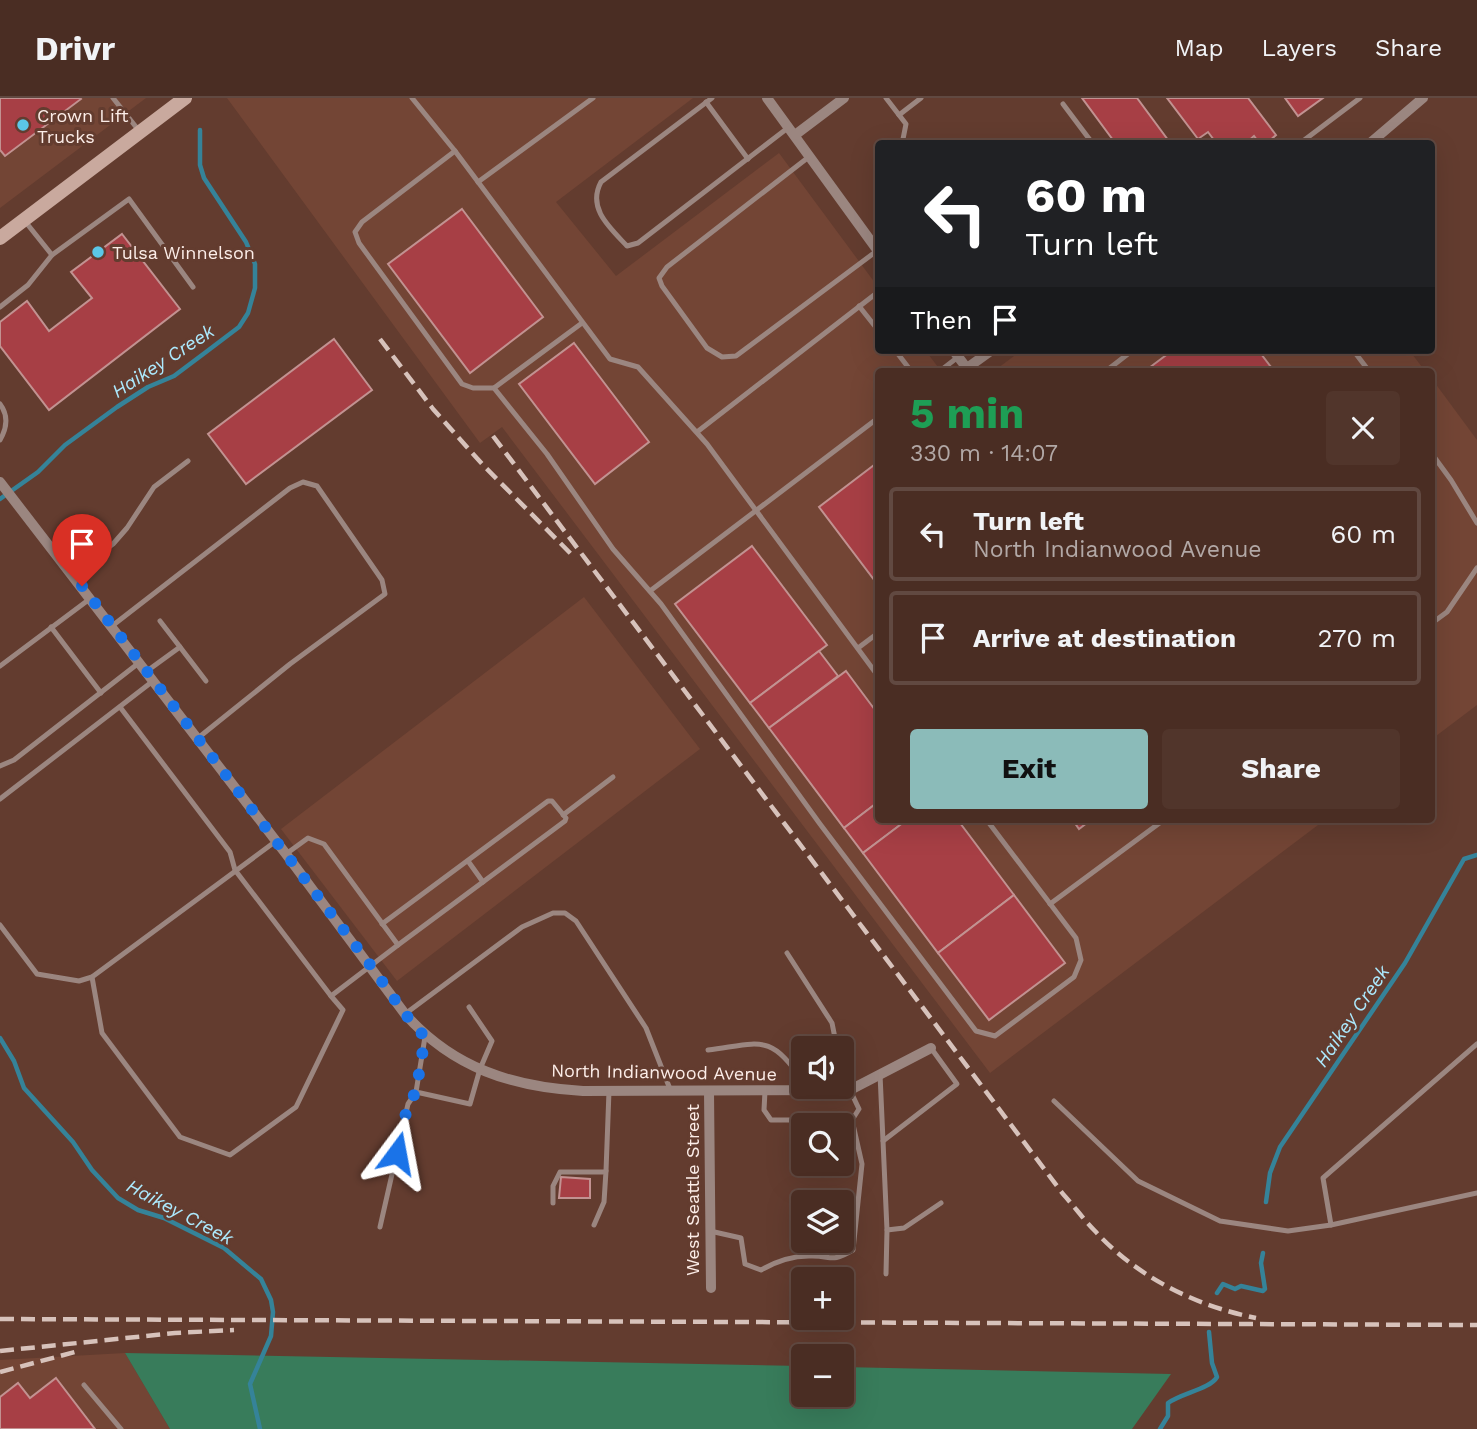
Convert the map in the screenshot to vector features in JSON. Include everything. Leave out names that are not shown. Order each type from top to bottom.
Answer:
[{"type":"main road","points":[[0,238],[185,98]]},
{"type":"street","points":[[767,98],[875,246]]},
{"type":"street","points":[[792,131],[844,98]]},
{"type":"street","points":[[1374,140],[1423,98]]},
{"type":"street","points":[[970,368],[987,354]]},
{"type":"street","name":"North Indianwood Avenue","points":[[1,483],[425,1037],[480,1069],[513,1082],[549,1089],[709,1092],[791,1088]]},
{"type":"street","name":"North Indianwood Avenue","points":[[854,1088],[931,1048]]},
{"type":"street","name":"West Seattle Street","points":[[709,1092],[711,1288]]},
{"type":"lane","points":[[113,98],[140,132]]},
{"type":"lane","points":[[412,98],[455,151],[610,359],[638,368],[697,432],[875,672]]},
{"type":"lane","points":[[478,182],[593,98]]},
{"type":"lane","points":[[886,98],[906,124],[903,140]]},
{"type":"lane","points":[[899,115],[921,98]]},
{"type":"lane","points":[[1304,140],[1360,98]]},
{"type":"lane","points":[[748,159],[709,100],[601,181],[596,192],[597,206],[610,229],[627,246],[638,243],[748,159],[792,131]]},
{"type":"lane","points":[[1063,104],[1091,140]]},
{"type":"lane","points":[[455,151],[362,222],[355,232],[366,253],[462,384],[473,388],[494,388],[582,323]]},
{"type":"lane","points":[[810,156],[667,267],[659,278],[662,286],[707,348],[722,357],[736,356],[875,252]]},
{"type":"lane","points":[[0,307],[28,285],[52,255],[129,199],[194,287]]},
{"type":"lane","points":[[24,220],[52,255]]},
{"type":"lane","points":[[697,432],[875,294]]},
{"type":"lane","points":[[859,306],[875,326]]},
{"type":"lane","points":[[898,354],[909,368]]},
{"type":"lane","points":[[943,368],[956,354]]},
{"type":"lane","points":[[1109,368],[1128,354]]},
{"type":"lane","points":[[1356,354],[1367,368]]},
{"type":"lane","points":[[494,388],[547,454],[613,549],[650,591],[820,824],[976,1031],[995,1036],[1074,977],[1081,960],[1076,938],[989,823]]},
{"type":"lane","points":[[0,404],[5,411],[7,425],[0,440]]},
{"type":"lane","points":[[650,591],[875,420]]},
{"type":"lane","points":[[1435,458],[1477,523]]},
{"type":"lane","points":[[73,574],[113,544],[154,487],[188,461]]},
{"type":"lane","points":[[113,626],[290,488],[303,482],[317,486],[382,580],[385,594],[290,664],[198,738]]},
{"type":"lane","points":[[1435,621],[1447,612],[1477,568]]},
{"type":"lane","points":[[0,666],[91,598]]},
{"type":"lane","points":[[160,621],[206,681]]},
{"type":"lane","points":[[51,628],[101,693]]},
{"type":"lane","points":[[858,648],[875,635]]},
{"type":"lane","points":[[0,766],[14,760],[101,693],[147,671],[180,647]]},
{"type":"lane","points":[[0,799],[120,707],[147,671]]},
{"type":"lane","points":[[92,978],[102,1033],[180,1137],[230,1155],[296,1107],[343,1010],[235,870],[230,852],[120,707]]},
{"type":"lane","points":[[563,815],[613,777]]},
{"type":"lane","points":[[331,996],[565,821],[563,815],[552,801],[548,800],[468,862],[382,923]]},
{"type":"lane","points":[[1050,904],[1161,823]]},
{"type":"lane","points":[[286,854],[308,838],[324,844],[398,945]]},
{"type":"lane","points":[[0,925],[37,974],[79,981],[92,978],[276,841]]},
{"type":"lane","points":[[468,862],[483,883]]},
{"type":"lane","points":[[405,1014],[522,928],[546,916],[565,913],[576,921],[646,1028],[670,1090]]},
{"type":"lane","points":[[787,953],[832,1023],[835,1036]]},
{"type":"lane","points":[[416,1092],[470,1104],[492,1041],[469,1007]]},
{"type":"lane","points":[[380,1227],[408,1104],[416,1092],[425,1037]]},
{"type":"lane","points":[[708,1050],[757,1044],[772,1046],[791,1064]]},
{"type":"lane","points":[[1331,1225],[1323,1178],[1477,1044]]},
{"type":"lane","points":[[883,1141],[957,1084],[931,1048]]},
{"type":"lane","points":[[880,1074],[887,1230],[886,1274]]},
{"type":"lane","points":[[594,1224],[604,1202],[609,1091]]},
{"type":"lane","points":[[765,1091],[764,1110],[771,1120],[791,1120]]},
{"type":"lane","points":[[854,1098],[859,1109],[854,1117]]},
{"type":"lane","points":[[1054,1101],[1138,1181],[1220,1221],[1288,1231],[1331,1225],[1476,1195]]},
{"type":"lane","points":[[710,1231],[741,1238],[745,1264],[761,1270],[777,1262],[809,1255],[837,1259],[853,1251],[862,1164],[854,1129]]},
{"type":"lane","points":[[553,1203],[553,1186],[560,1172],[606,1171]]},
{"type":"lane","points":[[887,1230],[904,1228],[940,1203]]},
{"type":"lane","points":[[84,1385],[121,1429]]},
{"type":"shaded area","points":[[0,98],[146,98],[0,208]]},
{"type":"shaded area","points":[[227,98],[693,98],[556,202],[616,276],[779,153],[875,283],[875,354],[928,354],[939,368],[875,368],[875,823],[1321,823],[990,1073],[502,427],[480,443]]},
{"type":"shaded area","points":[[1017,354],[1412,354],[1423,368],[998,368]]},
{"type":"shaded area","points":[[1435,383],[1477,440],[1477,705],[1435,737]]},
{"type":"shaded area","points":[[584,597],[700,749],[397,981],[281,829]]},
{"type":"shaded area","points":[[125,1353],[170,1429],[0,1429],[0,1360]]},
{"type":"green space","points":[[125,1353],[791,1366],[791,1407],[854,1407],[854,1367],[1171,1374],[1132,1429],[170,1429]]},
{"type":"building","name":"Crown Lift Trucks","points":[[0,98],[81,99],[5,156],[0,150]]},
{"type":"building","points":[[1082,98],[1137,98],[1168,140],[1113,140]]},
{"type":"building","points":[[1167,98],[1248,98],[1276,135],[1270,140],[1257,140],[1254,136],[1250,140],[1214,140],[1208,132],[1198,139]]},
{"type":"building","points":[[1285,98],[1323,98],[1298,116]]},
{"type":"building","points":[[462,209],[543,317],[470,373],[388,264]]},
{"type":"building","points":[[122,234],[180,309],[49,410],[0,346],[0,322],[27,301],[49,331],[92,298],[71,272]]},
{"type":"building","points":[[334,339],[372,390],[246,484],[208,434]]},
{"type":"building","points":[[574,343],[649,442],[595,484],[519,384]]},
{"type":"building","points":[[1168,354],[1261,354],[1272,368],[1149,368]]},
{"type":"building","points":[[875,464],[875,581],[819,507]]},
{"type":"building","points":[[752,546],[827,645],[750,703],[675,604]]},
{"type":"building","points":[[819,651],[838,676],[769,728],[750,703]]},
{"type":"building","points":[[846,671],[875,710],[875,804],[844,828],[769,728]]},
{"type":"building","points":[[875,804],[875,823],[903,823],[863,853],[844,828]]},
{"type":"building","points":[[903,823],[960,823],[1014,895],[938,953],[863,853]]},
{"type":"building","points":[[1075,823],[1087,823],[1079,829]]},
{"type":"building","points":[[1014,895],[1065,963],[989,1020],[938,953]]},
{"type":"building","points":[[561,1177],[590,1179],[590,1198],[559,1198]]},
{"type":"building","points":[[56,1378],[95,1429],[0,1429],[0,1397],[18,1383],[30,1398]]},
{"type":"waterway","name":"Haikey Creek","points":[[0,499],[38,472],[65,445],[117,407],[148,387],[174,376],[239,327],[248,313],[255,288],[255,264],[246,242],[204,178],[200,165],[200,130]]},
{"type":"waterway","name":"Haikey Creek","points":[[1266,1202],[1270,1173],[1280,1147],[1405,963],[1464,859],[1477,855]]},
{"type":"waterway","name":"Haikey Creek","points":[[0,1038],[14,1061],[24,1088],[73,1142],[92,1170],[118,1198],[138,1210],[164,1218],[224,1248],[261,1279],[271,1300],[273,1312],[271,1336],[250,1384],[260,1429]]},
{"type":"waterway","name":"Haikey Creek","points":[[1217,1293],[1223,1284],[1235,1289],[1241,1286],[1263,1291],[1263,1253]]},
{"type":"waterway","name":"Haikey Creek","points":[[1160,1429],[1168,1416],[1168,1403],[1208,1385],[1217,1377],[1212,1363],[1209,1332]]},
{"type":"railway","points":[[380,339],[433,409],[483,465],[575,558]]},
{"type":"railway","points":[[493,436],[1063,1194],[1087,1222],[1129,1262],[1149,1276],[1211,1306],[1256,1318]]},
{"type":"railway","points":[[0,1319],[1477,1325]]},
{"type":"railway","points":[[0,1351],[175,1333],[234,1330]]},
{"type":"railway","points":[[0,1372],[75,1352]]},
{"type":"place","name":"Crown Lift Trucks","points":[[23,125]]},
{"type":"place","name":"Tulsa Winnelson","points":[[98,252]]},
{"type":"route","points":[[82,586],[425,1037],[416,1092],[408,1104],[397,1153]]}]
